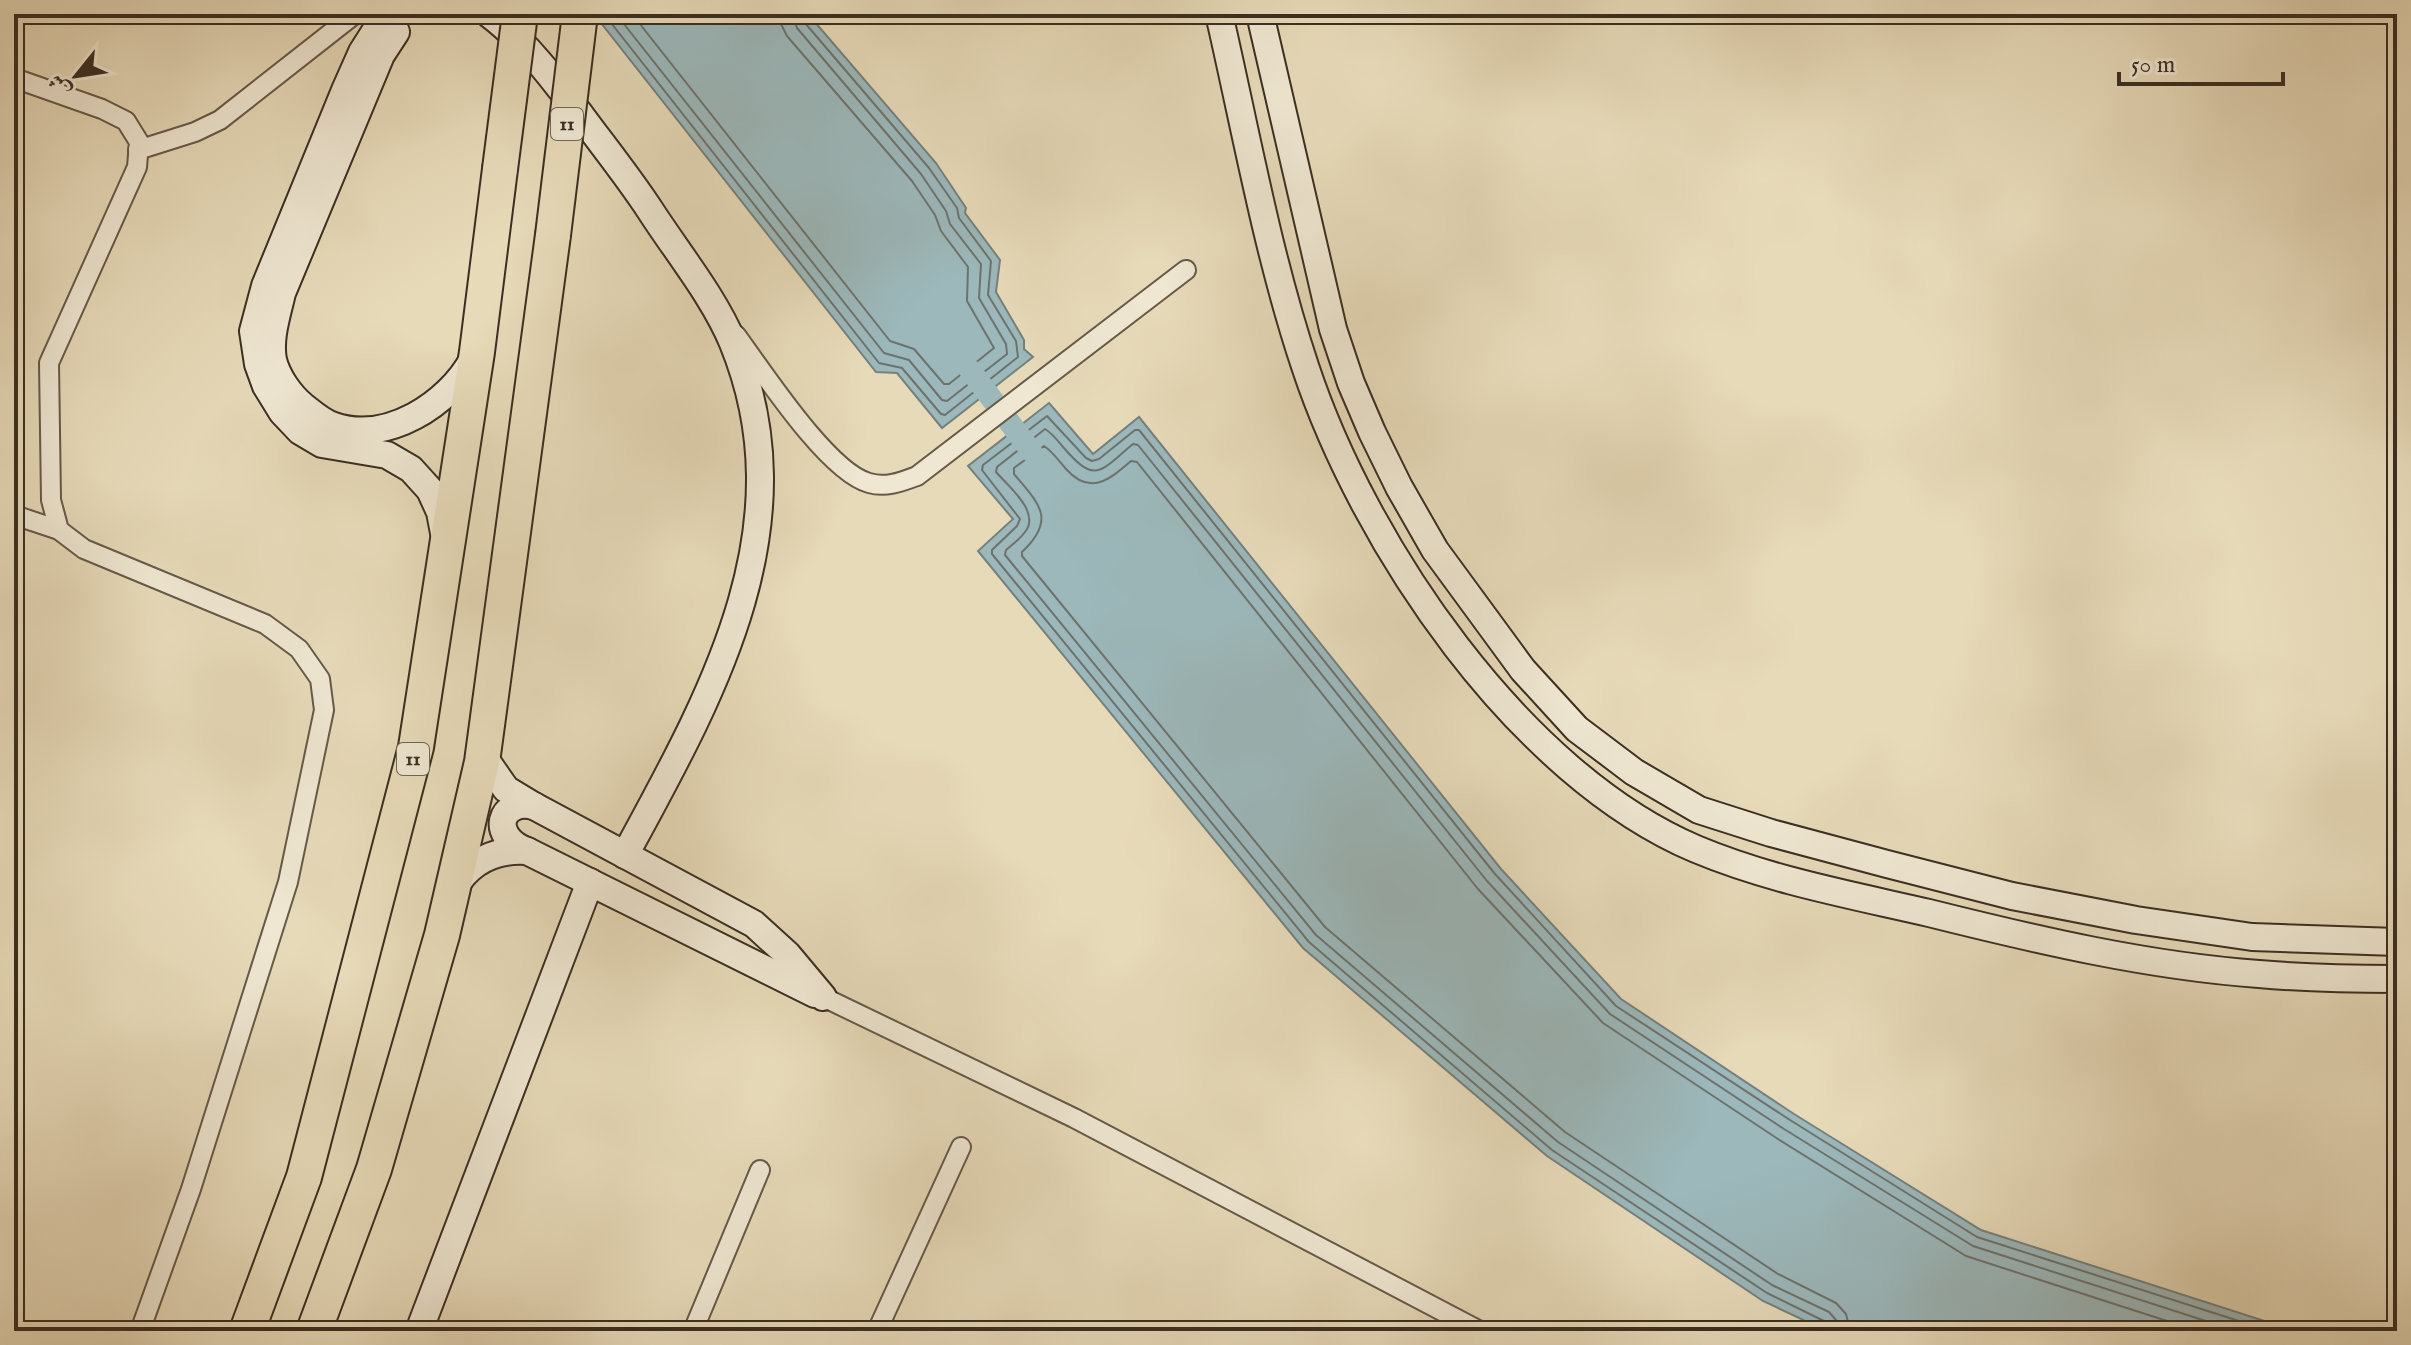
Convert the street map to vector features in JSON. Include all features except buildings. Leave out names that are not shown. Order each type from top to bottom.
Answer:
[{"type":"highway","name":"11","points":[[247,1331],[304,1177],[416,747],[477,352],[520,14]]},
{"type":"highway","name":"11","points":[[314,1331],[374,1169],[452,891],[483,756],[580,14]]},
{"type":"main road","points":[[397,14],[376,30],[362,52],[265,286],[253,331],[258,364],[266,386],[282,412],[300,431],[322,444],[387,455],[411,469],[430,490],[440,512],[446,542]]},
{"type":"main road","points":[[411,14],[381,55],[282,293],[272,335],[273,361],[282,381],[297,401],[332,426],[357,430],[405,420],[431,407],[467,371],[477,352]]},
{"type":"main road","points":[[489,14],[546,70],[632,183],[720,314],[743,372],[757,432],[761,493],[759,524],[741,610],[725,654],[681,750],[625,855]]},
{"type":"main road","points":[[1219,14],[1281,283],[1305,367],[1336,447],[1369,512],[1453,642],[1506,707],[1558,760],[1618,808],[1683,842],[1777,877],[2013,934],[2141,959],[2256,974],[2397,979]]},
{"type":"main road","points":[[1260,14],[1333,329],[1367,420],[1399,487],[1435,550],[1523,670],[1577,729],[1634,772],[1699,810],[1771,833],[2012,896],[2252,937],[2397,942]]},
{"type":"main road","points":[[483,756],[506,789],[754,924],[787,954],[823,997]]},
{"type":"main road","points":[[534,806],[521,803],[507,813],[502,826],[505,837],[513,846],[823,997]]},
{"type":"main road","points":[[452,891],[462,876],[481,861],[509,850],[527,851]]},
{"type":"main road","points":[[419,1331],[590,882]]},
{"type":"street","points":[[138,150],[195,132],[220,120],[355,14]]},
{"type":"street","points":[[14,78],[102,109],[126,121],[139,142],[137,167],[49,363],[51,500],[59,530]]},
{"type":"street","points":[[720,314],[820,447],[845,472],[868,483],[893,485],[917,476],[1186,270]]},
{"type":"street","points":[[14,515],[59,530],[84,549],[265,624],[299,649],[320,679],[324,710],[288,882],[191,1189],[140,1331]]},
{"type":"street","points":[[823,997],[1074,1118],[1480,1331]]},
{"type":"street","points":[[877,1331],[961,1147]]},
{"type":"street","points":[[693,1331],[760,1170]]},
{"type":"water","points":[[594,14],[808,14],[936,163],[966,208],[965,213],[1000,260],[996,292],[1024,340],[1024,349],[1033,357],[942,428],[897,373],[876,372]]},
{"type":"water","points":[[1049,403],[1093,454],[1139,417],[1501,869],[1621,999],[1794,1114],[1981,1230],[2296,1331],[1827,1331],[1763,1301],[1547,1156],[1303,948],[978,551],[1013,519],[968,466]]},
{"type":"waterway","points":[[970,370],[1031,451]]}]
